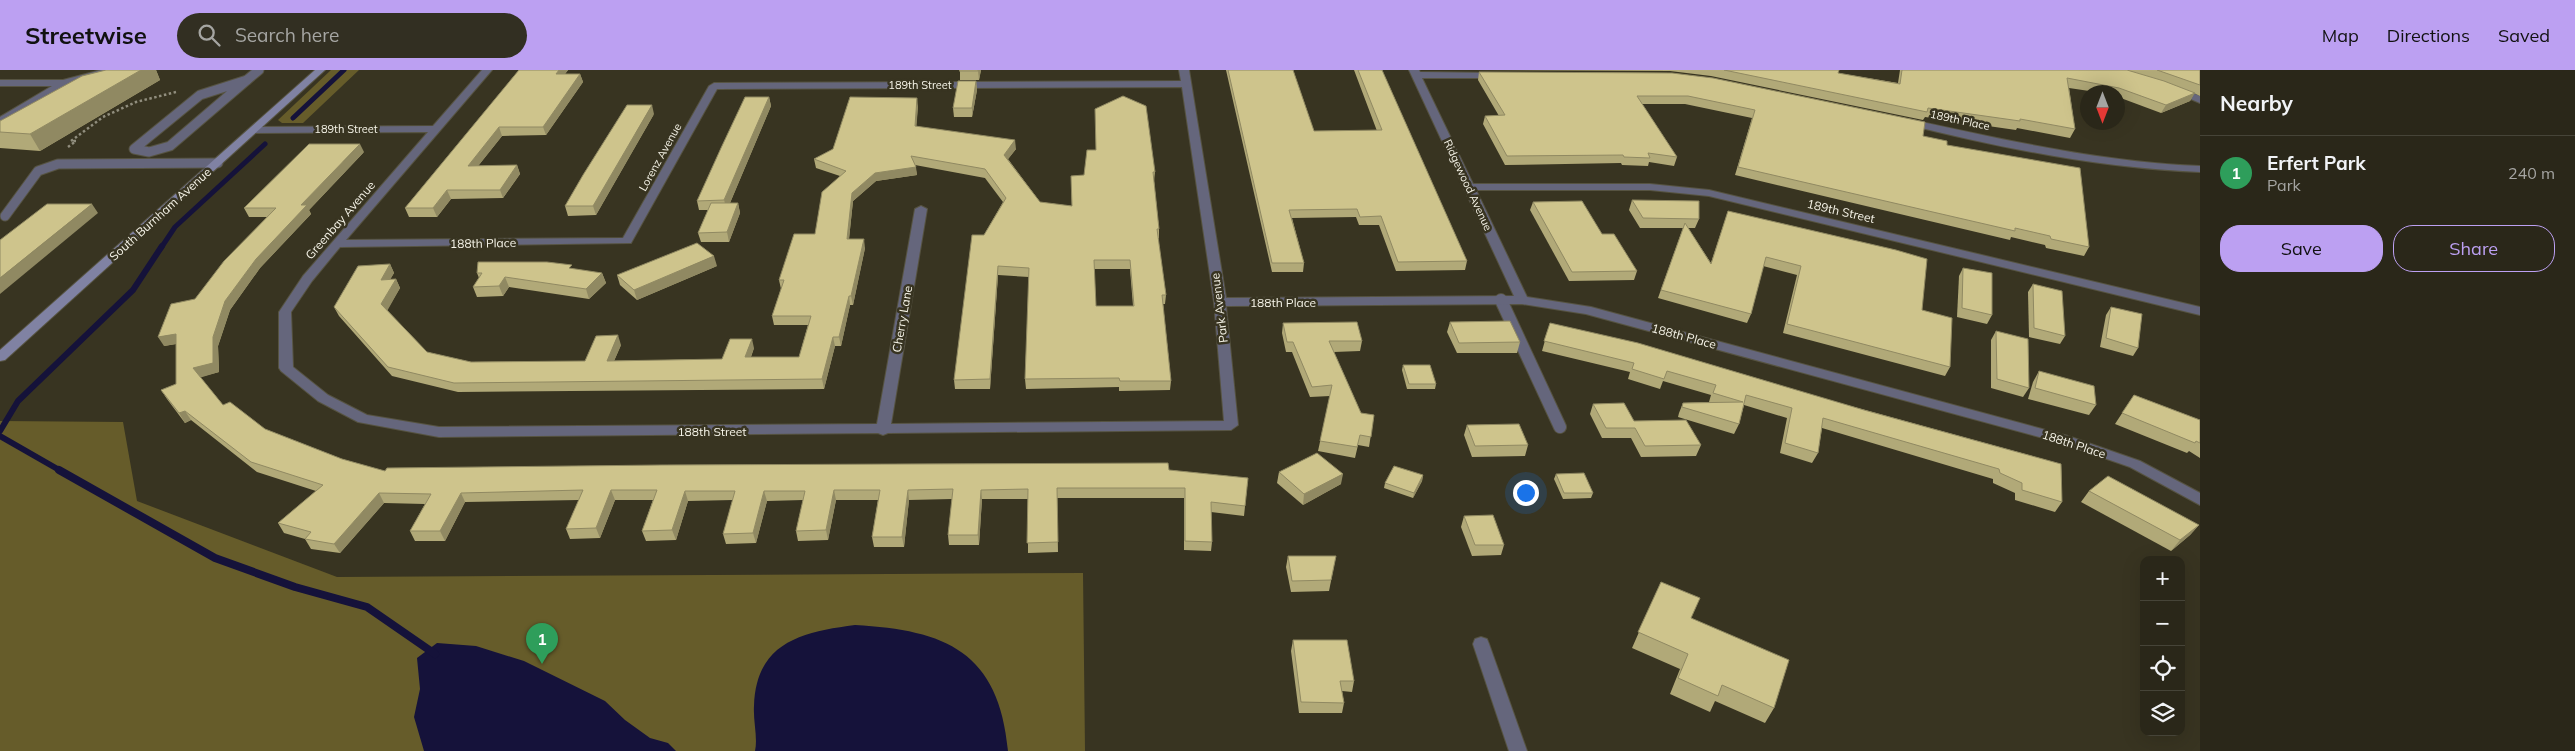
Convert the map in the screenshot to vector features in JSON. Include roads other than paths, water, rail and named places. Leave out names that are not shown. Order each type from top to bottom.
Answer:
[{"type":"main road","name":"South Burnham Avenue","points":[[0,357],[320,70]]},
{"type":"street","points":[[0,83],[63,83],[112,70]]},
{"type":"street","name":"Greenbay Avenue","points":[[323,398],[286,368],[285,312],[307,279],[488,70]]},
{"type":"street","name":"Park Avenue","points":[[1107,428],[1231,425],[1220,302],[1184,70]]},
{"type":"street","points":[[1415,72],[1506,75]]},
{"type":"street","name":"Ridgewood Avenue","points":[[1415,72],[1522,300]]},
{"type":"street","points":[[0,121],[63,83]]},
{"type":"street","name":"189th Street","points":[[714,86],[1186,84]]},
{"type":"street","points":[[2163,85],[2200,100]]},
{"type":"street","name":"Lorenz Avenue","points":[[626,241],[714,86]]},
{"type":"street","name":"189th Place","points":[[1893,119],[2099,161],[2200,170]]},
{"type":"street","name":"189th Street","points":[[254,130],[437,128]]},
{"type":"street","name":"189th Street","points":[[1470,187],[1650,187],[1709,193],[2200,311]]},
{"type":"street","name":"Cherry Lane","points":[[883,430],[921,209]]},
{"type":"street","name":"188th Place","points":[[339,244],[626,241]]},
{"type":"street","name":"188th Place","points":[[1220,302],[1522,300],[1587,310],[2063,439],[2134,464],[2200,500]]},
{"type":"street","name":"188th Street","points":[[323,398],[364,418],[439,432],[1107,428]]},
{"type":"street","points":[[1481,644],[1518,751]]},
{"type":"lane","points":[[247,80],[200,95],[134,149],[149,152],[170,146],[259,70]]},
{"type":"lane","points":[[5,216],[38,171],[58,164],[218,162]]},
{"type":"lane","points":[[1501,300],[1560,428]]},
{"type":"waterway","points":[[293,118],[344,70]]},
{"type":"waterway","points":[[161,248],[175,227],[265,144]]},
{"type":"waterway","points":[[0,431],[18,401],[133,290],[162,246]]},
{"type":"waterway","points":[[0,436],[61,471]]},
{"type":"waterway","points":[[59,470],[215,558],[295,587],[367,607],[435,654]]},
{"type":"place","name":"Erfert Park","points":[[542,664]]}]
